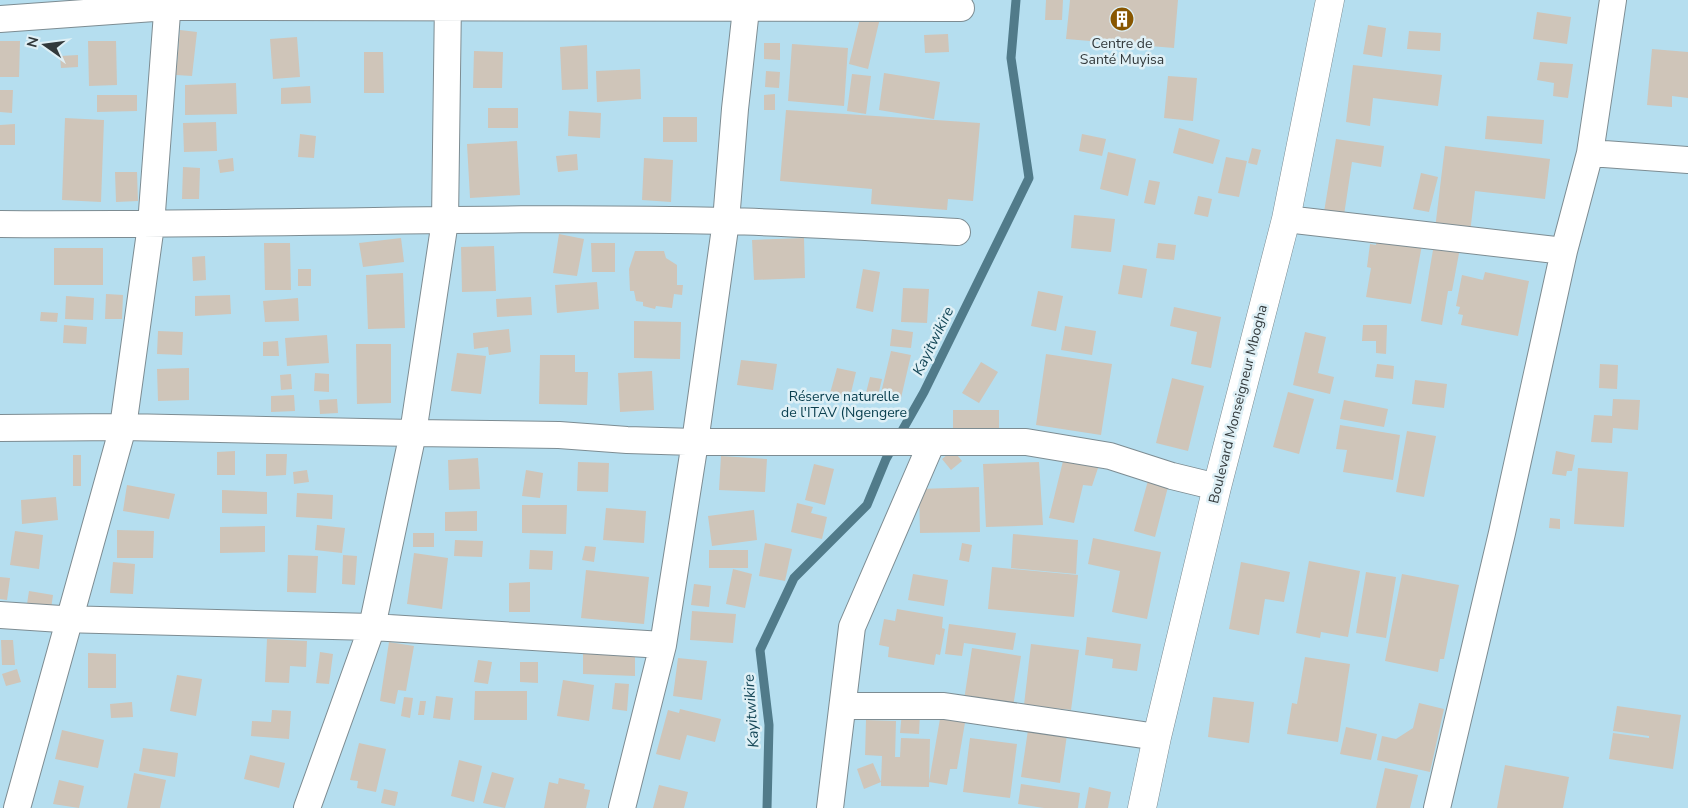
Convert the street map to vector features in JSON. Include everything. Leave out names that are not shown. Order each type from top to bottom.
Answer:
[{"type":"street","name":"Boulevard Monseigneur Mbogha","points":[[1145,807],[1157,737],[1217,487],[1286,219],[1330,0]]},
{"type":"street","points":[[1437,808],[1502,533],[1564,251],[1590,153],[1613,0]]},
{"type":"street","points":[[622,808],[663,645],[695,442],[726,221],[734,109],[748,3]]},
{"type":"street","points":[[0,19],[168,4],[748,3],[961,8]]},
{"type":"street","points":[[16,808],[123,428],[151,225],[168,4]]},
{"type":"street","points":[[307,808],[372,627],[412,432],[444,221],[448,4]]},
{"type":"street","points":[[1590,153],[1688,160]]},
{"type":"street","points":[[1286,219],[1564,251]]},
{"type":"street","points":[[0,224],[151,225],[444,221],[726,221],[957,232]]},
{"type":"street","points":[[0,428],[412,432],[558,435],[695,442],[1026,442],[1110,456],[1172,476],[1217,487]]},
{"type":"street","points":[[830,808],[852,627],[926,441]]},
{"type":"street","points":[[0,614],[68,619],[372,627],[663,645]]},
{"type":"street","points":[[843,706],[944,706],[1157,737]]},
{"type":"green space","name":"Réserve naturelle de l'ITAV (Ngengere","points":[[0,0],[1688,0],[1688,808],[0,808]]},
{"type":"building","points":[[1046,0],[1063,0],[1062,20],[1045,20]]},
{"type":"building","name":"Centre de Santé Muyisa","points":[[1070,0],[1178,0],[1174,48],[1066,39]]},
{"type":"building","points":[[1537,12],[1571,17],[1567,44],[1533,39]]},
{"type":"building","points":[[861,14],[880,18],[868,69],[849,64]]},
{"type":"building","points":[[1368,25],[1386,28],[1382,57],[1363,54]]},
{"type":"building","points":[[180,30],[197,32],[192,76],[176,75]]},
{"type":"building","points":[[1409,31],[1441,33],[1440,51],[1407,49]]},
{"type":"building","points":[[948,34],[949,52],[925,53],[924,35]]},
{"type":"building","points":[[297,37],[300,77],[273,79],[270,39]]},
{"type":"building","points":[[0,41],[20,41],[19,77],[0,77]]},
{"type":"building","points":[[88,41],[116,41],[117,85],[89,86]]},
{"type":"building","points":[[764,43],[780,43],[780,60],[764,59]]},
{"type":"building","points":[[792,44],[848,48],[844,106],[788,101]]},
{"type":"building","points":[[587,45],[588,89],[562,90],[560,47]]},
{"type":"building","points":[[1652,49],[1688,52],[1688,98],[1672,96],[1672,107],[1647,105]]},
{"type":"building","points":[[474,51],[503,52],[502,88],[473,88]]},
{"type":"building","points":[[364,52],[383,52],[384,93],[364,93]]},
{"type":"building","points":[[78,55],[78,67],[61,68],[60,56]]},
{"type":"building","points":[[1540,62],[1573,64],[1568,98],[1553,96],[1554,83],[1537,80]]},
{"type":"building","points":[[1353,65],[1442,75],[1438,106],[1373,98],[1370,126],[1346,122]]},
{"type":"building","points":[[640,69],[641,99],[597,102],[596,71]]},
{"type":"building","points":[[766,71],[780,72],[779,88],[765,87]]},
{"type":"building","points":[[884,73],[940,82],[934,119],[879,110]]},
{"type":"building","points":[[852,74],[871,76],[866,114],[847,111]]},
{"type":"building","points":[[1168,76],[1197,78],[1193,121],[1164,118]]},
{"type":"building","points":[[236,83],[237,114],[185,115],[185,85]]},
{"type":"building","points":[[310,86],[311,103],[281,104],[281,88]]},
{"type":"building","points":[[0,90],[13,90],[12,113],[0,112]]},
{"type":"building","points":[[775,94],[775,110],[764,110],[764,95]]},
{"type":"building","points":[[97,95],[137,95],[137,111],[97,112]]},
{"type":"building","points":[[488,108],[518,108],[518,128],[488,128]]},
{"type":"building","points":[[786,110],[980,123],[973,201],[948,199],[947,210],[871,204],[872,189],[780,181]]},
{"type":"building","points":[[569,111],[601,113],[600,138],[568,136]]},
{"type":"building","points":[[1487,116],[1544,120],[1542,144],[1485,139]]},
{"type":"building","points":[[663,117],[697,117],[697,142],[663,142]]},
{"type":"building","points":[[65,118],[104,120],[101,202],[62,200]]},
{"type":"building","points":[[216,122],[217,151],[184,152],[183,123]]},
{"type":"building","points":[[15,124],[15,145],[0,145],[0,125]]},
{"type":"building","points":[[1179,128],[1220,140],[1213,164],[1173,153]]},
{"type":"building","points":[[300,134],[316,136],[314,158],[298,157]]},
{"type":"building","points":[[1082,134],[1106,139],[1102,156],[1079,151]]},
{"type":"building","points":[[1336,139],[1384,146],[1381,167],[1352,162],[1344,215],[1324,212]]},
{"type":"building","points":[[517,141],[520,195],[470,198],[467,144]]},
{"type":"building","points":[[1445,146],[1550,159],[1545,199],[1475,191],[1470,233],[1435,229]]},
{"type":"building","points":[[1252,148],[1261,150],[1257,165],[1248,163]]},
{"type":"building","points":[[1108,152],[1136,159],[1128,196],[1100,189]]},
{"type":"building","points":[[577,154],[578,170],[558,172],[556,156]]},
{"type":"building","points":[[1226,157],[1247,161],[1239,197],[1218,193]]},
{"type":"building","points":[[233,158],[234,171],[220,173],[218,160]]},
{"type":"building","points":[[644,158],[673,160],[671,202],[642,200]]},
{"type":"building","points":[[183,167],[200,168],[199,199],[182,199]]},
{"type":"building","points":[[115,172],[137,172],[138,201],[116,202]]},
{"type":"building","points":[[1421,173],[1438,177],[1429,212],[1413,209]]},
{"type":"building","points":[[1149,180],[1160,182],[1155,205],[1144,203]]},
{"type":"building","points":[[1198,196],[1212,199],[1208,217],[1194,214]]},
{"type":"building","points":[[1074,215],[1115,219],[1111,252],[1071,248]]},
{"type":"building","points":[[559,234],[584,239],[577,276],[553,273]]},
{"type":"building","points":[[401,238],[404,262],[363,267],[359,243]]},
{"type":"building","points":[[804,238],[805,278],[754,280],[752,240]]},
{"type":"building","points":[[1377,238],[1422,245],[1411,304],[1366,297],[1371,268],[1367,267],[1370,244],[1376,245]]},
{"type":"building","points":[[264,243],[290,243],[291,290],[265,290]]},
{"type":"building","points":[[591,243],[615,243],[615,272],[592,272]]},
{"type":"building","points":[[1158,243],[1176,245],[1174,260],[1156,258]]},
{"type":"building","points":[[1434,244],[1460,248],[1452,291],[1448,291],[1442,325],[1421,321]]},
{"type":"building","points":[[494,246],[496,291],[462,292],[461,247]]},
{"type":"building","points":[[54,248],[103,248],[103,285],[54,285]]},
{"type":"building","points":[[635,251],[664,251],[666,258],[677,265],[677,285],[683,285],[682,295],[674,294],[672,308],[656,306],[655,309],[643,306],[643,302],[636,301],[634,291],[630,291],[629,269]]},
{"type":"building","points":[[205,256],[206,280],[193,281],[192,257]]},
{"type":"building","points":[[1123,265],[1147,269],[1142,298],[1118,294]]},
{"type":"building","points":[[298,269],[311,269],[311,286],[298,286]]},
{"type":"building","points":[[863,269],[880,272],[873,312],[856,308]]},
{"type":"building","points":[[1485,272],[1529,281],[1518,336],[1461,325],[1463,315],[1458,314],[1460,307],[1456,306],[1462,275],[1483,280]]},
{"type":"building","points":[[403,273],[405,328],[368,329],[366,275]]},
{"type":"building","points":[[597,282],[599,309],[557,313],[555,285]]},
{"type":"building","points":[[903,288],[929,289],[927,323],[901,322]]},
{"type":"building","points":[[1038,291],[1063,296],[1056,331],[1031,326]]},
{"type":"building","points":[[106,294],[123,295],[122,319],[105,319]]},
{"type":"building","points":[[230,295],[231,314],[195,316],[195,296]]},
{"type":"building","points":[[66,296],[94,298],[93,320],[65,319]]},
{"type":"building","points":[[531,297],[532,315],[497,317],[496,299]]},
{"type":"building","points":[[298,298],[299,321],[265,322],[263,301]]},
{"type":"building","points":[[1174,307],[1221,317],[1211,368],[1191,364],[1197,332],[1170,326]]},
{"type":"building","points":[[41,312],[58,313],[57,322],[40,321]]},
{"type":"building","points":[[634,321],[681,322],[680,359],[634,358]]},
{"type":"building","points":[[64,325],[87,327],[86,344],[63,343]]},
{"type":"building","points":[[1363,325],[1387,325],[1386,354],[1376,353],[1376,341],[1362,341]]},
{"type":"building","points":[[1065,326],[1096,331],[1092,355],[1061,350]]},
{"type":"building","points":[[509,329],[511,352],[489,355],[488,347],[474,349],[473,333]]},
{"type":"building","points":[[892,329],[913,332],[911,348],[890,346]]},
{"type":"building","points":[[158,331],[183,332],[182,355],[157,354]]},
{"type":"building","points":[[1305,332],[1326,337],[1318,373],[1334,377],[1330,394],[1293,385]]},
{"type":"building","points":[[327,335],[329,363],[287,366],[285,338]]},
{"type":"building","points":[[278,341],[279,356],[263,356],[263,342]]},
{"type":"building","points":[[356,344],[391,344],[391,403],[357,404]]},
{"type":"building","points":[[891,351],[911,355],[901,398],[881,393]]},
{"type":"building","points":[[457,353],[486,356],[481,394],[451,391]]},
{"type":"building","points":[[1046,354],[1112,364],[1101,435],[1036,425]]},
{"type":"building","points":[[540,355],[575,355],[575,372],[588,372],[587,405],[539,404]]},
{"type":"building","points":[[741,360],[777,364],[773,390],[737,385]]},
{"type":"building","points":[[981,362],[998,372],[979,403],[962,393]]},
{"type":"building","points":[[1377,364],[1394,366],[1393,379],[1375,377]]},
{"type":"building","points":[[1600,364],[1618,365],[1617,389],[1599,388]]},
{"type":"building","points":[[189,368],[189,400],[158,401],[157,369]]},
{"type":"building","points":[[837,368],[856,372],[849,401],[829,397]]},
{"type":"building","points":[[652,371],[654,410],[620,412],[618,373]]},
{"type":"building","points":[[315,373],[329,374],[329,392],[314,391]]},
{"type":"building","points":[[291,374],[292,389],[281,390],[280,375]]},
{"type":"building","points":[[870,377],[882,379],[878,396],[866,393]]},
{"type":"building","points":[[1172,378],[1204,386],[1188,451],[1156,443]]},
{"type":"building","points":[[1415,380],[1447,384],[1444,408],[1412,404]]},
{"type":"building","points":[[1288,392],[1314,399],[1299,454],[1273,447]]},
{"type":"building","points":[[294,395],[295,411],[271,412],[271,396]]},
{"type":"building","points":[[337,399],[338,413],[320,414],[319,400]]},
{"type":"building","points":[[1613,399],[1640,400],[1638,430],[1613,428],[1612,443],[1591,442],[1594,415],[1612,416]]},
{"type":"building","points":[[1344,400],[1388,409],[1384,427],[1340,419]]},
{"type":"building","points":[[953,410],[999,410],[999,429],[953,429]]},
{"type":"building","points":[[1340,425],[1400,435],[1393,480],[1343,472],[1347,450],[1336,449]]},
{"type":"building","points":[[1407,431],[1436,436],[1424,497],[1396,492]]},
{"type":"building","points":[[953,450],[962,461],[951,470],[942,459]]},
{"type":"building","points":[[235,451],[235,475],[217,475],[217,452]]},
{"type":"building","points":[[1556,451],[1575,455],[1572,471],[1567,471],[1566,476],[1552,474]]},
{"type":"building","points":[[266,454],[287,454],[286,475],[266,476]]},
{"type":"building","points":[[73,455],[81,455],[81,486],[73,486]]},
{"type":"building","points":[[721,456],[767,459],[765,492],[719,490]]},
{"type":"building","points":[[1064,457],[1099,465],[1092,486],[1083,485],[1074,523],[1049,518]]},
{"type":"building","points":[[478,458],[480,489],[449,490],[448,460]]},
{"type":"building","points":[[578,462],[609,463],[608,492],[577,491]]},
{"type":"building","points":[[1039,462],[1043,525],[986,527],[983,464]]},
{"type":"building","points":[[814,464],[834,469],[825,505],[805,500]]},
{"type":"building","points":[[1578,468],[1628,472],[1624,527],[1574,524]]},
{"type":"building","points":[[307,470],[309,482],[294,484],[293,472]]},
{"type":"building","points":[[526,470],[543,473],[540,498],[522,496]]},
{"type":"building","points":[[1149,477],[1169,483],[1155,537],[1134,531]]},
{"type":"building","points":[[127,485],[175,494],[169,519],[123,511]]},
{"type":"building","points":[[979,487],[980,532],[920,533],[919,489]]},
{"type":"building","points":[[222,490],[267,492],[267,514],[222,513]]},
{"type":"building","points":[[297,493],[333,495],[332,519],[296,517]]},
{"type":"building","points":[[56,497],[58,520],[22,524],[21,500]]},
{"type":"building","points":[[797,503],[813,507],[811,513],[827,517],[822,539],[791,532]]},
{"type":"building","points":[[522,505],[567,505],[566,534],[522,533]]},
{"type":"building","points":[[606,508],[646,511],[644,543],[603,540]]},
{"type":"building","points":[[754,510],[757,540],[712,546],[708,516]]},
{"type":"building","points":[[477,511],[477,531],[445,531],[445,512]]},
{"type":"building","points":[[1550,518],[1560,519],[1560,529],[1549,528]]},
{"type":"building","points":[[317,525],[345,528],[342,553],[315,550]]},
{"type":"building","points":[[265,526],[265,552],[220,553],[220,527]]},
{"type":"building","points":[[117,530],[154,531],[153,558],[117,558]]},
{"type":"building","points":[[15,531],[43,535],[39,569],[10,565]]},
{"type":"building","points":[[413,533],[434,533],[434,547],[413,547]]},
{"type":"building","points":[[1013,534],[1078,540],[1076,574],[1011,568]]},
{"type":"building","points":[[1093,538],[1161,552],[1147,619],[1112,612],[1120,571],[1088,564]]},
{"type":"building","points":[[455,540],[483,541],[482,557],[454,556]]},
{"type":"building","points":[[765,543],[792,549],[785,581],[759,576]]},
{"type":"building","points":[[962,543],[972,545],[969,562],[959,560]]},
{"type":"building","points":[[585,546],[596,547],[594,562],[582,560]]},
{"type":"building","points":[[530,550],[553,551],[552,570],[529,569]]},
{"type":"building","points":[[709,550],[748,550],[748,568],[709,568]]},
{"type":"building","points":[[414,553],[448,558],[442,609],[407,604]]},
{"type":"building","points":[[288,555],[318,556],[316,593],[287,592]]},
{"type":"building","points":[[343,555],[357,556],[355,585],[342,584]]},
{"type":"building","points":[[1309,561],[1360,571],[1348,637],[1321,632],[1320,638],[1296,633]]},
{"type":"building","points":[[113,562],[135,564],[133,594],[110,593]]},
{"type":"building","points":[[1241,562],[1290,572],[1284,602],[1265,599],[1259,635],[1229,629]]},
{"type":"building","points":[[992,567],[1078,575],[1074,617],[988,609]]},
{"type":"building","points":[[733,569],[752,574],[745,608],[726,604]]},
{"type":"building","points":[[586,570],[649,577],[644,624],[581,618]]},
{"type":"building","points":[[1366,572],[1396,577],[1386,638],[1356,633]]},
{"type":"building","points":[[913,574],[948,580],[944,606],[908,600]]},
{"type":"building","points":[[1402,574],[1459,585],[1444,659],[1440,659],[1438,672],[1385,661]]},
{"type":"building","points":[[0,577],[10,578],[7,600],[0,599]]},
{"type":"building","points":[[530,582],[530,612],[509,612],[509,583]]},
{"type":"building","points":[[694,584],[711,586],[709,607],[691,605]]},
{"type":"building","points":[[29,591],[53,595],[51,609],[27,604]]},
{"type":"building","points":[[897,609],[943,617],[942,628],[945,629],[940,655],[936,654],[934,665],[888,657],[889,647],[879,645],[884,619],[895,621]]},
{"type":"building","points":[[692,611],[736,614],[733,643],[690,640]]},
{"type":"building","points":[[949,624],[1016,633],[1013,650],[964,643],[962,656],[945,654]]},
{"type":"building","points":[[1087,637],[1141,644],[1137,671],[1112,668],[1113,659],[1085,655]]},
{"type":"building","points":[[267,639],[307,641],[306,667],[290,666],[289,683],[265,682]]},
{"type":"building","points":[[1,640],[13,640],[15,665],[2,665]]},
{"type":"building","points":[[389,642],[414,646],[406,691],[398,690],[395,704],[380,701]]},
{"type":"building","points":[[1031,644],[1079,650],[1071,710],[1024,705]]},
{"type":"building","points":[[972,648],[1021,656],[1013,707],[964,700]]},
{"type":"building","points":[[583,650],[635,652],[635,676],[583,674]]},
{"type":"building","points":[[320,652],[333,654],[329,684],[316,683]]},
{"type":"building","points":[[88,653],[116,654],[116,688],[88,688]]},
{"type":"building","points":[[1305,657],[1350,664],[1338,742],[1287,734],[1292,703],[1297,704]]},
{"type":"building","points":[[678,658],[707,661],[702,700],[673,696]]},
{"type":"building","points":[[478,660],[492,662],[488,684],[474,682]]},
{"type":"building","points":[[520,662],[538,662],[538,683],[520,682]]},
{"type":"building","points":[[17,669],[21,682],[6,686],[2,674]]},
{"type":"building","points":[[177,675],[202,679],[196,716],[170,711]]},
{"type":"building","points":[[563,680],[594,685],[589,721],[557,716]]},
{"type":"building","points":[[615,683],[629,684],[627,711],[612,709]]},
{"type":"building","points":[[475,691],[527,691],[527,720],[474,720]]},
{"type":"building","points":[[436,696],[453,698],[450,720],[433,718]]},
{"type":"building","points":[[404,697],[413,698],[410,718],[401,716]]},
{"type":"building","points":[[1213,697],[1254,702],[1249,743],[1208,737]]},
{"type":"building","points":[[420,701],[426,701],[424,715],[418,715]]},
{"type":"building","points":[[132,702],[133,717],[111,718],[110,704]]},
{"type":"building","points":[[1419,703],[1444,709],[1430,772],[1377,760],[1382,736],[1396,739],[1413,728]]},
{"type":"building","points":[[1617,706],[1681,715],[1673,769],[1609,759],[1613,733],[1649,738],[1649,736],[1613,731]]},
{"type":"building","points":[[680,709],[721,719],[715,742],[687,735],[680,760],[656,754],[668,710],[679,713]]},
{"type":"building","points":[[272,710],[291,711],[289,739],[251,736],[252,721],[271,722]]},
{"type":"building","points":[[902,712],[920,714],[919,734],[900,733]]},
{"type":"building","points":[[941,713],[966,717],[957,769],[950,769],[947,785],[929,782]]},
{"type":"building","points":[[866,720],[896,721],[895,757],[900,757],[901,738],[930,739],[929,787],[881,786],[882,756],[865,755]]},
{"type":"building","points":[[1346,727],[1377,734],[1371,760],[1340,754]]},
{"type":"building","points":[[62,730],[104,740],[98,768],[55,759]]},
{"type":"building","points":[[1028,730],[1067,735],[1060,783],[1021,777]]},
{"type":"building","points":[[970,738],[1017,744],[1010,798],[963,792]]},
{"type":"building","points":[[359,743],[386,749],[376,792],[357,788],[358,781],[350,780]]},
{"type":"building","points":[[143,748],[178,753],[175,777],[139,771]]},
{"type":"building","points":[[250,755],[285,763],[279,788],[244,779]]},
{"type":"building","points":[[459,760],[482,766],[474,802],[451,796]]},
{"type":"building","points":[[873,763],[881,782],[864,789],[857,769]]},
{"type":"building","points":[[1505,765],[1569,777],[1563,808],[1497,808]]},
{"type":"building","points":[[1385,768],[1418,775],[1410,808],[1376,808]]},
{"type":"building","points":[[492,772],[514,778],[505,808],[483,803]]},
{"type":"building","points":[[134,773],[166,780],[160,808],[127,808]]},
{"type":"building","points":[[559,778],[585,784],[584,789],[590,790],[586,808],[544,808],[549,782],[558,784]]},
{"type":"building","points":[[59,780],[84,786],[79,808],[53,804]]},
{"type":"building","points":[[1021,784],[1080,793],[1078,808],[1044,808],[1018,804]]},
{"type":"building","points":[[659,785],[688,792],[684,808],[653,808]]},
{"type":"building","points":[[1089,787],[1111,792],[1108,808],[1085,808]]},
{"type":"building","points":[[384,789],[398,792],[395,806],[381,803]]},
{"type":"waterway","name":"Kayitwikire","points":[[767,808],[769,725],[760,650],[794,578],[867,505],[886,459],[924,392],[1029,178],[1011,58],[1016,0]]},
{"type":"place","name":"Centre de Santé Muyisa","points":[[1122,19]]}]
